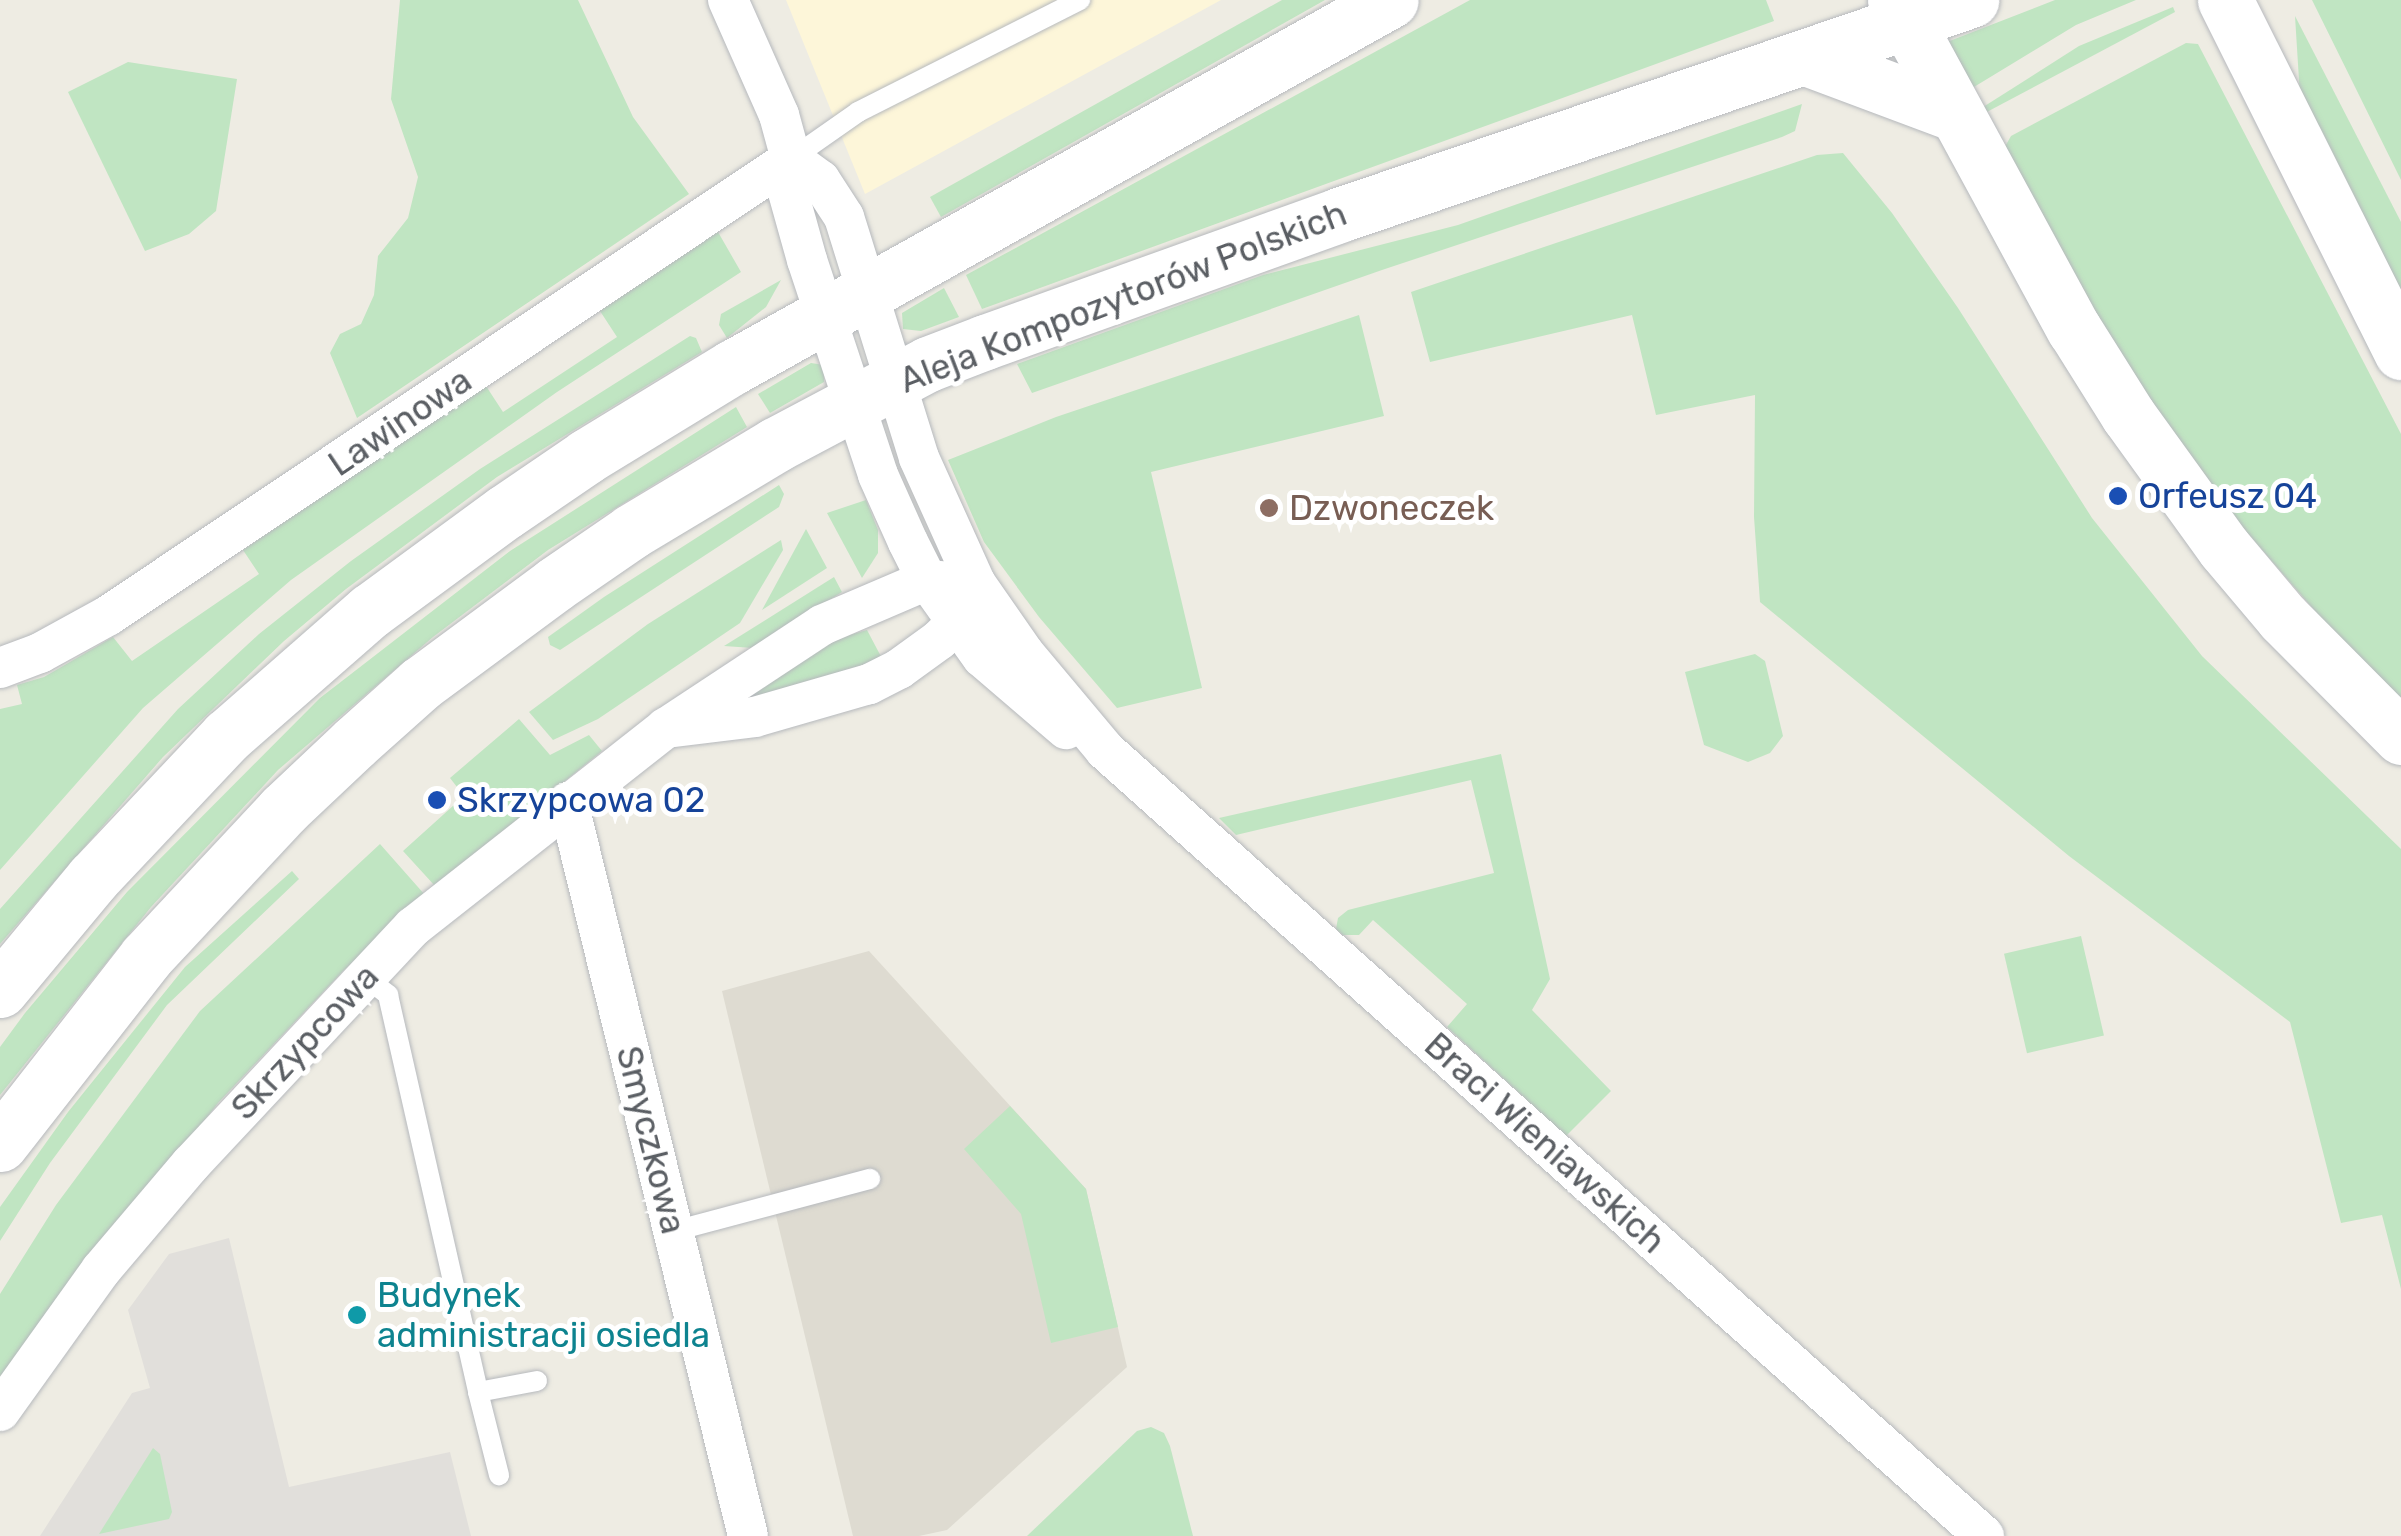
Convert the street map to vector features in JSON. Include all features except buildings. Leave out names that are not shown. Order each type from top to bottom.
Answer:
[{"type":"street","points":[[728,0],[779,114],[791,159],[820,180],[844,217],[847,304],[875,392]]},
{"type":"street","points":[[0,990],[156,809],[241,723],[356,623],[587,456],[847,304],[1390,0]]},
{"type":"street","name":"Aleja Kompozytorów Polskich","points":[[0,1144],[146,957],[284,810],[420,684],[632,531],[875,392],[956,353],[1183,270],[1806,58],[1901,12],[1971,0]]},
{"type":"street","points":[[2226,2],[2401,352]]},
{"type":"street","points":[[1901,12],[2074,330],[2180,489],[2283,618],[2401,737]]},
{"type":"street","points":[[1806,58],[1952,112]]},
{"type":"street","name":"Lawinowa","points":[[0,668],[64,641],[109,616],[791,159]]},
{"type":"street","name":"Braci Wieniawskich","points":[[875,392],[878,475],[928,580],[956,624],[1007,682],[1061,726],[1104,750]]},
{"type":"street","name":"Braci Wieniawskich","points":[[875,392],[919,458],[976,584],[1002,625],[1104,750],[1984,1536]]},
{"type":"street","name":"Skrzypcowa","points":[[0,1411],[114,1254],[412,927],[666,728],[822,625],[928,580],[976,584]]},
{"type":"street","points":[[666,728],[755,717],[869,684],[900,669],[956,624],[976,584]]},
{"type":"street","name":"Smyczkowa","points":[[568,802],[748,1536]]},
{"type":"lane","points":[[791,159],[858,112],[1080,0]]},
{"type":"lane","points":[[364,976],[388,995],[499,1474]]},
{"type":"lane","points":[[674,1231],[870,1178]]},
{"type":"lane","points":[[478,1392],[537,1381]]},
{"type":"shaded area","points":[[786,0],[1221,0],[865,194]]},
{"type":"shaded area","points":[[869,951],[1086,1189],[1127,1367],[947,1530],[919,1536],[853,1536],[722,991]]},
{"type":"shaded area","points":[[229,1238],[289,1487],[450,1452],[471,1536],[40,1536],[132,1393],[150,1388],[128,1310],[169,1254]]},
{"type":"green space","points":[[400,0],[578,0],[633,117],[689,194],[357,418],[330,353],[340,334],[361,324],[374,295],[378,256],[408,218],[418,177],[391,99]]},
{"type":"green space","points":[[1282,0],[1325,0],[941,217],[930,197]]},
{"type":"green space","points":[[1470,0],[1766,0],[1774,21],[982,309],[966,275]]},
{"type":"green space","points":[[2055,0],[2136,0],[2076,25],[1969,90],[1947,42]]},
{"type":"green space","points":[[2401,0],[2401,180],[2313,2]]},
{"type":"green space","points":[[2173,7],[2175,12],[1983,114],[1980,109],[2079,46]]},
{"type":"green space","points":[[2295,16],[2401,222],[2401,300],[2300,96]]},
{"type":"green space","points":[[2186,43],[2198,44],[2401,434],[2401,700],[2335,634],[2219,500],[2147,408],[2002,152],[2011,136]]},
{"type":"green space","points":[[128,62],[237,79],[216,211],[189,234],[145,251],[68,92]]},
{"type":"green space","points":[[1802,104],[1795,131],[1782,137],[1382,270],[1032,393],[1017,364],[1263,275],[1458,225]]},
{"type":"green space","points":[[1843,153],[1892,213],[1958,308],[2092,518],[2202,656],[2401,849],[2401,1289],[2382,1215],[2341,1223],[2290,1022],[2069,856],[1760,602],[1754,517],[1755,395],[1656,415],[1632,315],[1430,362],[1411,292],[1817,155]]},
{"type":"green space","points":[[718,232],[741,272],[557,392],[291,580],[143,708],[0,870],[0,709],[22,704],[17,685],[44,677],[113,637],[132,661],[259,574],[243,550],[486,386],[503,412],[617,337],[600,311]]},
{"type":"green space","points":[[781,280],[766,307],[727,338],[719,325],[721,314]]},
{"type":"green space","points":[[944,288],[959,317],[921,331],[903,329],[902,313]]},
{"type":"green space","points":[[1359,315],[1384,416],[1151,472],[1202,688],[1117,708],[1039,617],[984,542],[948,460],[1056,417]]},
{"type":"green space","points":[[690,336],[696,338],[702,352],[497,477],[346,589],[284,641],[163,757],[0,944],[0,909],[178,709],[259,634],[351,561],[480,469]]},
{"type":"green space","points":[[811,363],[824,365],[824,382],[770,413],[758,394]]},
{"type":"green space","points":[[736,407],[747,427],[548,550],[433,637],[278,770],[151,907],[0,1095],[0,1047],[25,1013],[127,892],[320,698],[510,551]]},
{"type":"green space","points":[[779,485],[784,494],[779,507],[560,650],[550,645],[548,637],[604,597]]},
{"type":"green space","points":[[866,500],[878,530],[878,553],[862,578],[827,513]]},
{"type":"green space","points":[[806,529],[827,568],[762,610]]},
{"type":"green space","points":[[781,540],[783,550],[740,623],[598,719],[553,740],[529,712],[648,624]]},
{"type":"green space","points":[[834,577],[842,592],[753,648],[724,646]]},
{"type":"green space","points":[[867,630],[886,666],[746,702],[748,690],[825,642]]},
{"type":"green space","points":[[1755,654],[1765,661],[1783,736],[1770,753],[1748,762],[1704,745],[1685,672]]},
{"type":"green space","points":[[519,719],[550,755],[589,735],[602,751],[435,886],[403,851],[464,796],[450,778]]},
{"type":"green space","points":[[1501,754],[1550,979],[1532,1010],[1611,1091],[1566,1136],[1447,1027],[1467,1004],[1373,920],[1359,935],[1343,935],[1336,929],[1338,918],[1348,910],[1494,873],[1471,780],[1236,835],[1219,818]]},
{"type":"green space","points":[[380,844],[425,895],[343,971],[218,1103],[0,1387],[0,1294],[56,1205],[200,1011]]},
{"type":"green space","points":[[292,871],[299,879],[167,1005],[50,1163],[0,1241],[0,1207],[68,1112],[185,967]]},
{"type":"green space","points":[[2081,936],[2104,1035],[2027,1053],[2004,954]]},
{"type":"green space","points":[[1010,1106],[1086,1189],[1118,1327],[1051,1343],[1021,1214],[964,1149]]},
{"type":"green space","points":[[1151,1427],[1164,1433],[1170,1446],[1193,1536],[1027,1536],[1137,1431]]},
{"type":"green space","points":[[153,1448],[160,1454],[172,1512],[169,1519],[99,1534]]},
{"type":"place","name":"Orfeusz 04","points":[[2118,496]]},
{"type":"place","name":"Dzwoneczek","points":[[1269,508]]},
{"type":"place","name":"Skrzypcowa 02","points":[[437,800]]},
{"type":"place","name":"Budynek administracji osiedla","points":[[357,1315]]}]
